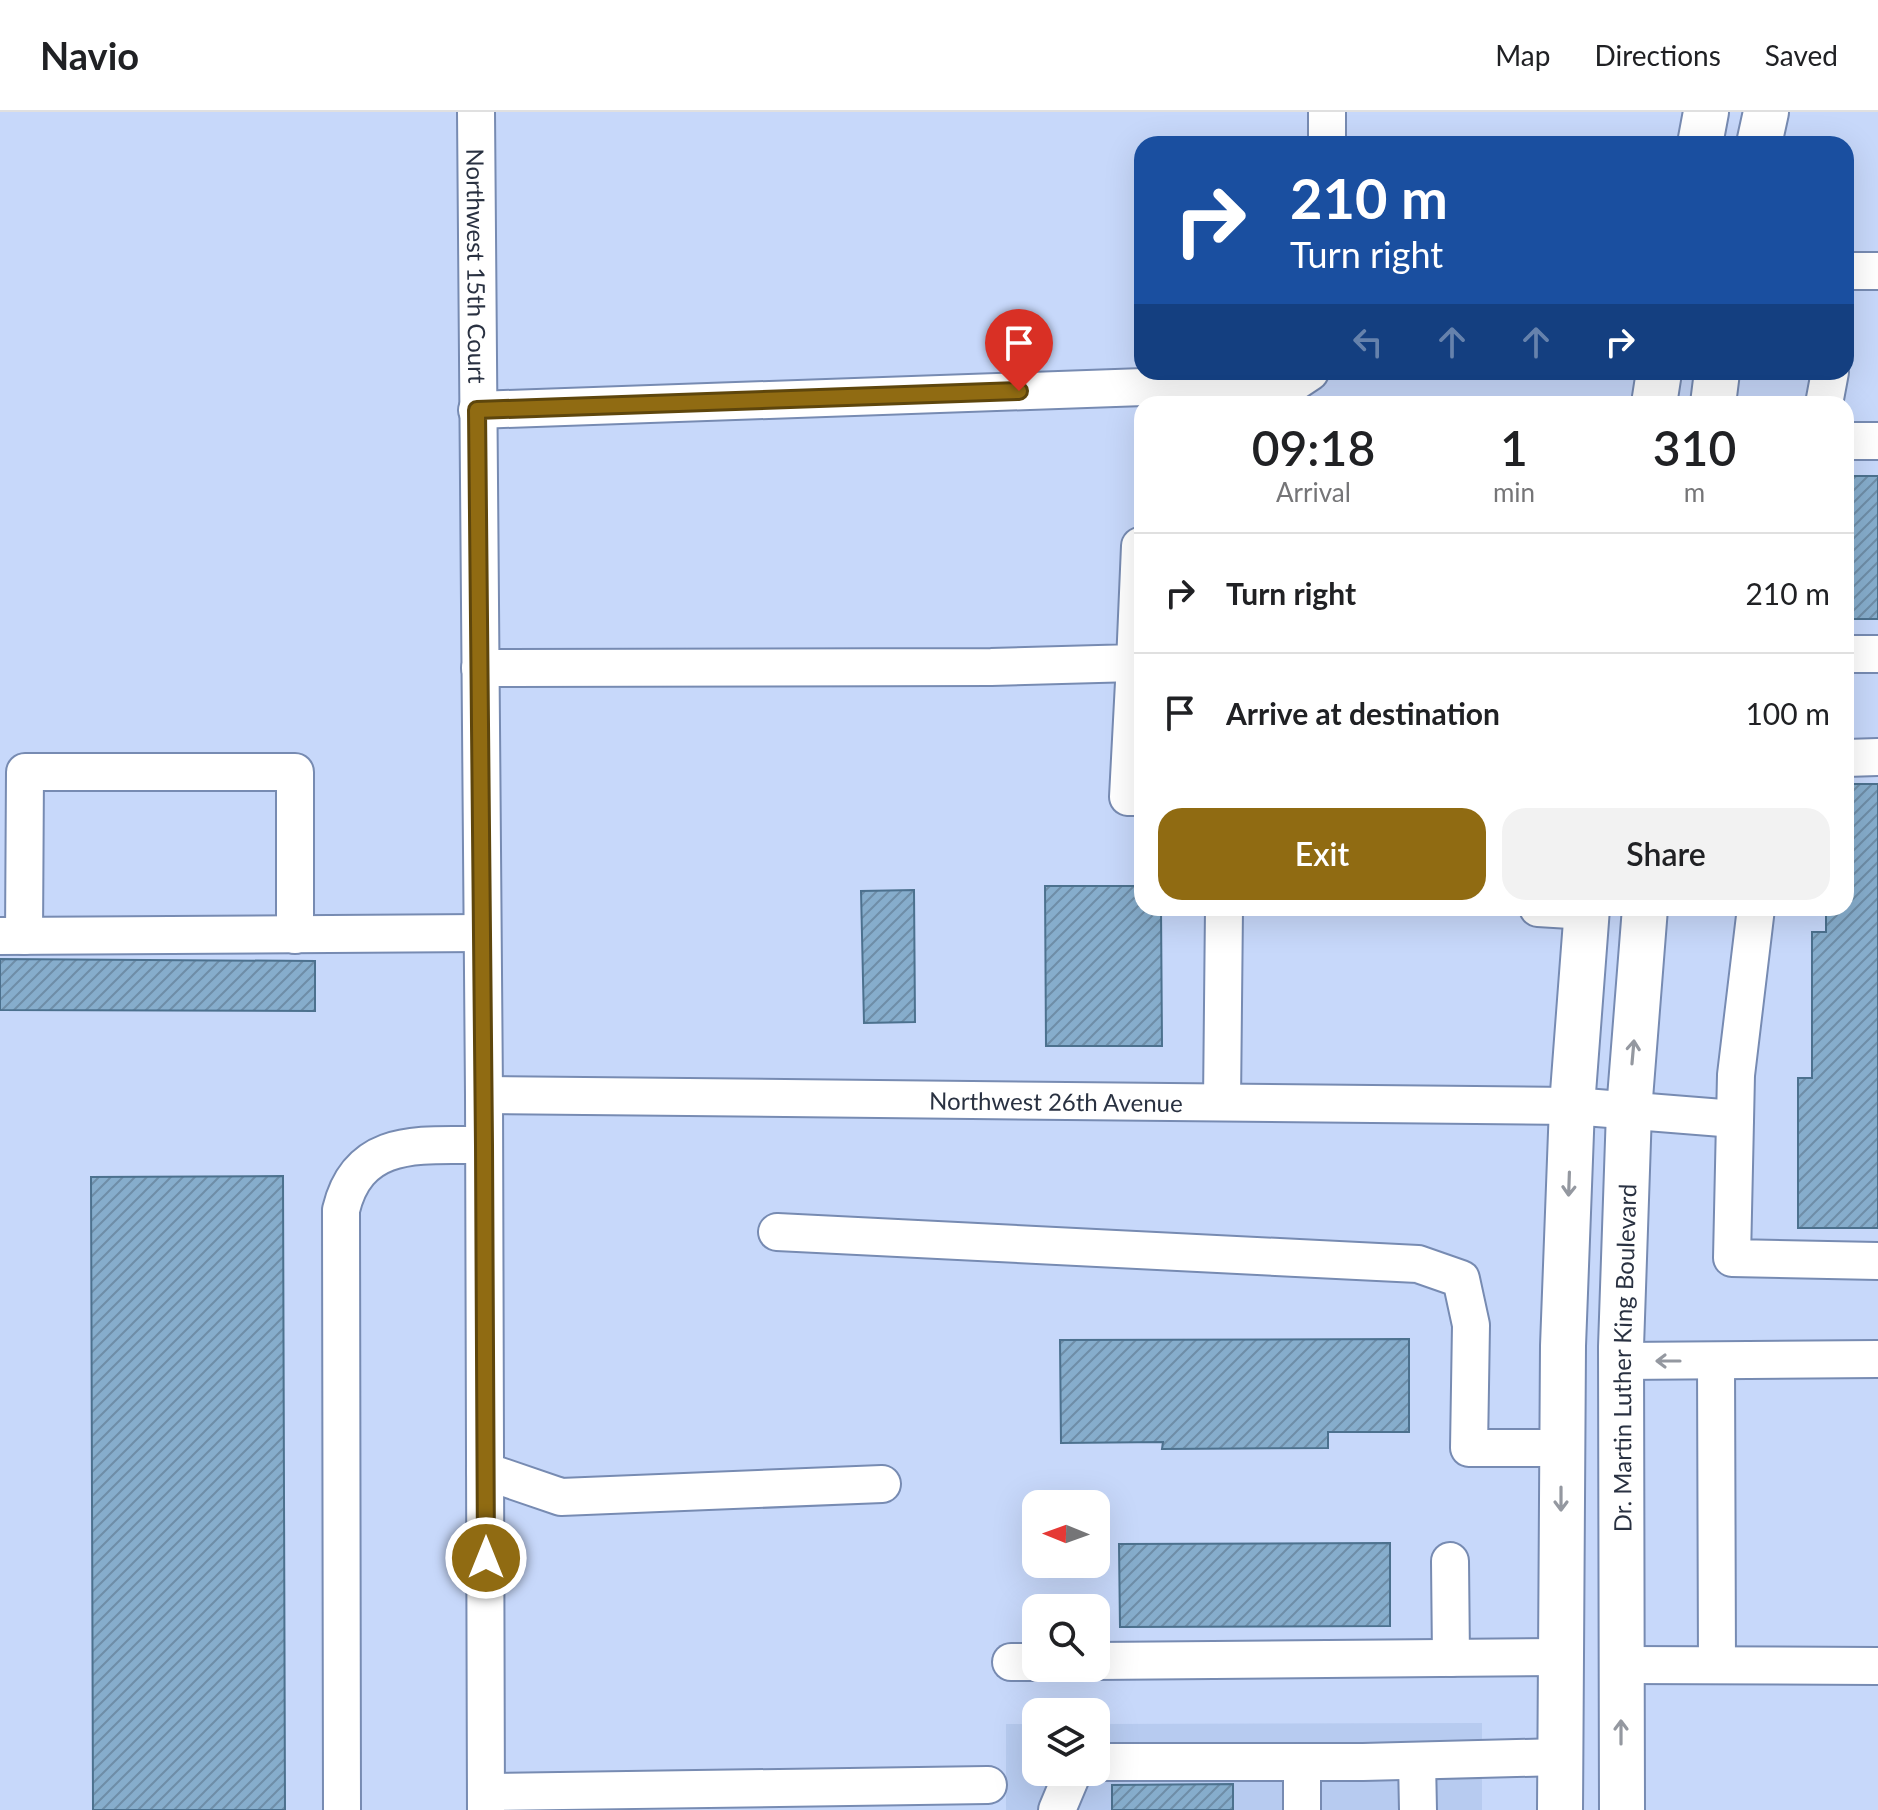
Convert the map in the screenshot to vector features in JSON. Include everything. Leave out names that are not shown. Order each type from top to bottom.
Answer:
[{"type":"main road","points":[[1702,136],[1706,112]]},
{"type":"main road","points":[[1730,112],[1730,136]]},
{"type":"main road","points":[[1761,136],[1766,112]]},
{"type":"main road","points":[[1560,1810],[1563,1346],[1572,1106],[1587,916]]},
{"type":"main road","name":"Dr. Martin Luther King Boulevard","points":[[1622,1810],[1621,1361],[1629,1111],[1644,916]]},
{"type":"street","name":"Northwest 15th Court","points":[[476,112],[486,1801]]},
{"type":"street","points":[[1327,112],[1327,136]]},
{"type":"street","points":[[477,410],[1172,386],[1286,388],[1298,380]]},
{"type":"street","points":[[1854,441],[1878,441]]},
{"type":"street","points":[[1854,654],[1878,654]]},
{"type":"street","points":[[480,668],[991,667],[1134,663]]},
{"type":"street","points":[[1134,682],[1128,797],[1134,797]]},
{"type":"street","points":[[1854,758],[1878,757]]},
{"type":"street","points":[[295,935],[295,772],[25,772],[12,936],[295,935],[482,933]]},
{"type":"street","points":[[1222,1102],[1224,916]]},
{"type":"street","points":[[1755,916],[1736,1075],[1732,1258],[1878,1261]]},
{"type":"street","name":"Northwest 26th Avenue","points":[[484,1095],[1572,1106],[1735,1119]]},
{"type":"street","points":[[342,1810],[341,1210],[352,1180],[376,1156],[391,1150],[423,1146],[484,1145]]},
{"type":"street","points":[[777,1232],[1418,1264],[1461,1279],[1471,1325],[1469,1448],[1562,1448]]},
{"type":"street","points":[[1621,1361],[1878,1359]]},
{"type":"street","points":[[1716,1361],[1717,1665]]},
{"type":"street","points":[[485,1471],[561,1497],[882,1484]]},
{"type":"street","points":[[1450,1561],[1451,1658]]},
{"type":"street","points":[[1110,1661],[1560,1657]]},
{"type":"street","points":[[1621,1665],[1878,1666]]},
{"type":"street","points":[[1110,1762],[1417,1761],[1560,1757]]},
{"type":"street","points":[[1417,1761],[1418,1810]]},
{"type":"street","points":[[1302,1762],[1302,1810]]},
{"type":"street","points":[[486,1801],[988,1785]]},
{"type":"street","points":[[1057,1810],[1067,1786]]},
{"type":"shaded area","points":[[1482,1723],[1482,1810],[1006,1810],[1006,1724],[1022,1724],[1022,1786],[1110,1786],[1110,1724]]},
{"type":"building","points":[[1854,476],[1878,476],[1878,619],[1854,619]]},
{"type":"building","points":[[1854,784],[1878,784],[1878,1228],[1798,1228],[1798,1078],[1812,1078],[1812,932],[1826,932],[1826,916],[1854,916]]},
{"type":"building","points":[[1045,886],[1134,886],[1134,916],[1161,916],[1162,1046],[1046,1046]]},
{"type":"building","points":[[914,890],[915,1022],[864,1023],[861,891]]},
{"type":"building","points":[[0,959],[315,961],[315,1011],[0,1010]]},
{"type":"building","points":[[283,1176],[285,1810],[93,1810],[91,1177]]},
{"type":"building","points":[[1409,1339],[1409,1432],[1328,1432],[1328,1448],[1162,1449],[1163,1442],[1061,1443],[1060,1340]]},
{"type":"building","points":[[1390,1543],[1390,1626],[1120,1627],[1119,1544]]},
{"type":"building","points":[[1233,1784],[1233,1810],[1112,1810],[1112,1785]]},
{"type":"route","points":[[486,1558],[477,410],[1019,391]]}]
